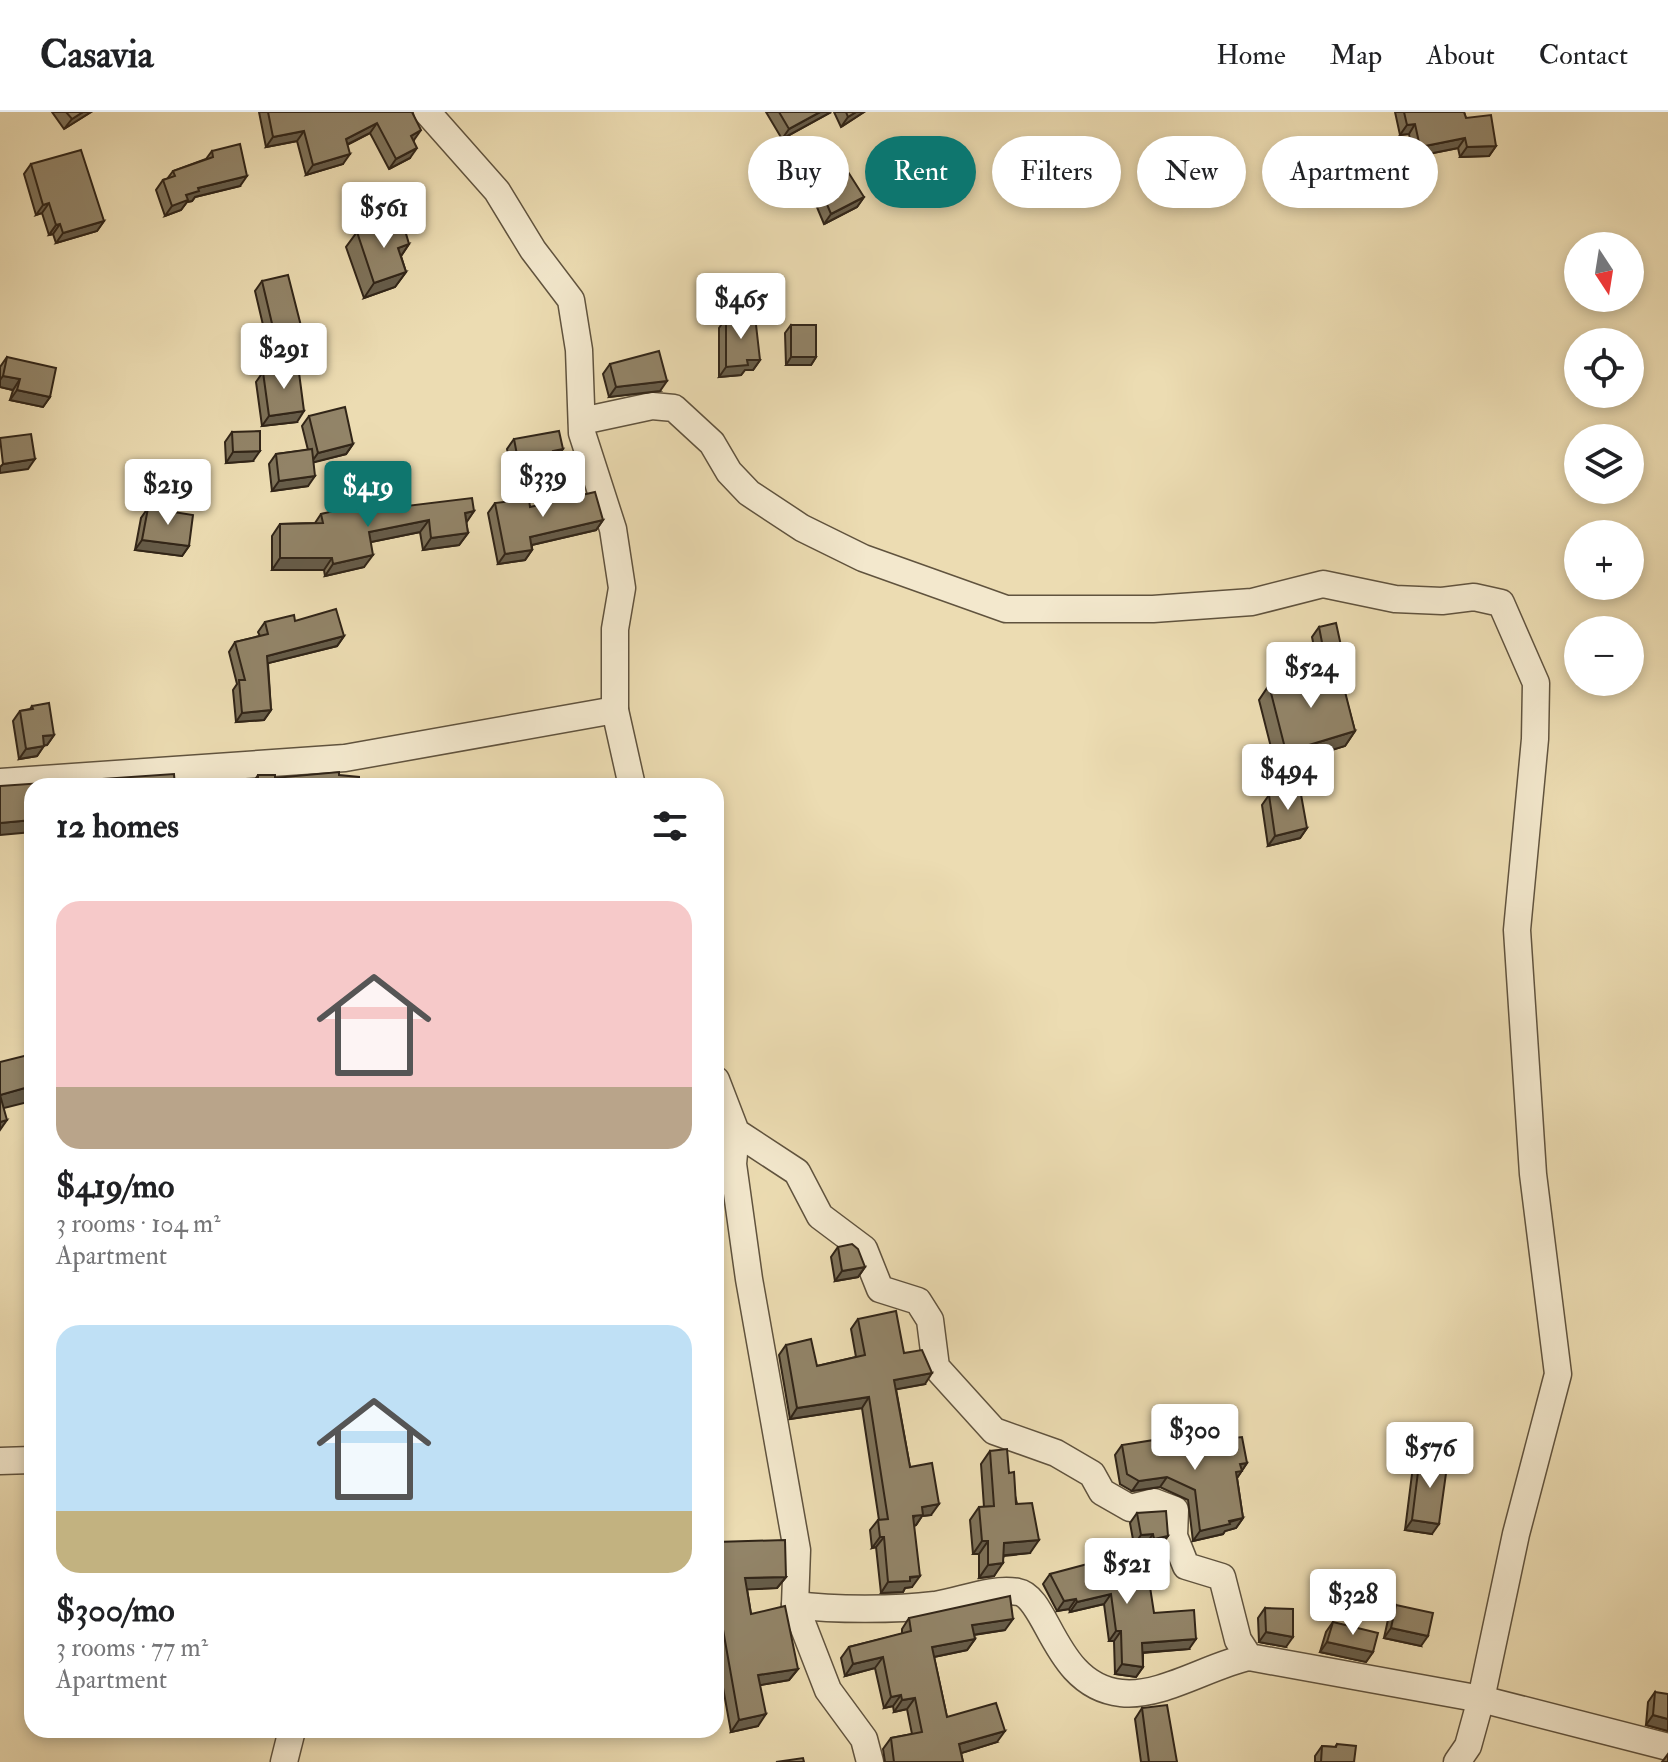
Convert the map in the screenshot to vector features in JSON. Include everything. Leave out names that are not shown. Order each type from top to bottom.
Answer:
[{"type":"street","points":[[427,112],[497,191],[533,250],[571,300],[579,350],[582,433],[613,529],[622,588],[615,629],[615,710],[630,778]]},
{"type":"street","points":[[582,421],[652,406],[674,408],[712,443],[729,472],[749,493],[802,528],[863,558],[1006,609],[1153,609],[1252,602],[1323,584],[1395,599],[1442,601],[1474,597],[1501,603],[1536,683],[1535,739],[1517,930],[1533,1174],[1558,1374],[1516,1534],[1481,1699],[1468,1746],[1457,1762]]},
{"type":"street","points":[[58,778],[345,758],[615,710]]},
{"type":"street","points":[[0,782],[24,780]]},
{"type":"street","points":[[724,1101],[736,1132],[733,1164],[749,1279],[797,1550],[795,1605],[828,1690],[864,1739],[870,1762]]},
{"type":"street","points":[[736,1132],[797,1172],[820,1216],[864,1249],[880,1289],[918,1301],[930,1320],[936,1367],[994,1431],[1056,1453],[1092,1474],[1102,1492],[1130,1508],[1154,1502],[1175,1510],[1174,1536],[1186,1566],[1222,1577],[1238,1640],[1249,1657]]},
{"type":"street","points":[[0,1461],[24,1460]]},
{"type":"street","points":[[795,1605],[824,1609],[927,1606],[1007,1590],[1023,1592],[1033,1600],[1049,1634],[1078,1673],[1093,1685],[1121,1693],[1150,1691],[1226,1662],[1249,1657],[1481,1699],[1668,1747]]},
{"type":"street","points":[[284,1762],[290,1738]]},
{"type":"building","points":[[66,112],[83,112],[72,119]]},
{"type":"building","points":[[268,112],[412,112],[421,130],[411,136],[417,148],[396,159],[377,123],[346,139],[350,154],[313,165],[304,131],[273,137]]},
{"type":"building","points":[[779,112],[820,112],[789,129]]},
{"type":"building","points":[[1404,112],[1464,112],[1466,118],[1491,115],[1496,146],[1467,147],[1465,138],[1438,143],[1438,136],[1418,136],[1415,124],[1407,125]]},
{"type":"building","points":[[240,144],[247,176],[198,188],[199,191],[186,195],[188,200],[172,206],[163,180],[175,176],[173,171],[213,157],[212,151]]},
{"type":"building","points":[[81,150],[104,221],[63,233],[60,224],[56,225],[49,203],[43,205],[31,164]]},
{"type":"building","points":[[849,173],[864,197],[849,205]]},
{"type":"building","points":[[828,208],[843,208],[831,214]]},
{"type":"building","points":[[393,220],[396,229],[404,227],[409,244],[398,248],[406,272],[374,283],[357,232]]},
{"type":"building","points":[[288,275],[301,326],[274,332],[262,281]]},
{"type":"building","points":[[755,316],[760,360],[747,360],[748,365],[726,367],[726,318]]},
{"type":"building","points":[[791,325],[816,325],[816,357],[791,357]]},
{"type":"building","points":[[659,351],[667,381],[616,387],[610,364]]},
{"type":"building","points":[[7,357],[56,368],[50,397],[17,390],[20,379],[3,376]]},
{"type":"building","points":[[298,365],[304,411],[269,416],[263,372]]},
{"type":"building","points":[[345,407],[353,444],[318,453],[309,416]]},
{"type":"building","points":[[260,431],[260,451],[233,452],[232,432]]},
{"type":"building","points":[[559,431],[563,449],[553,451],[556,469],[521,476],[514,439]]},
{"type":"building","points":[[31,434],[35,459],[3,464],[0,438]]},
{"type":"building","points":[[312,449],[315,476],[279,481],[276,454]]},
{"type":"building","points":[[595,492],[603,520],[530,537],[532,550],[505,554],[495,503],[529,499],[530,507]]},
{"type":"building","points":[[472,498],[474,511],[465,513],[468,533],[431,538],[429,520],[369,532],[373,555],[333,564],[332,558],[280,558],[280,524],[323,523],[321,514],[364,504],[365,511],[406,503],[407,506]]},
{"type":"building","points":[[148,508],[193,515],[189,546],[142,540]]},
{"type":"building","points":[[336,609],[344,636],[267,656],[271,710],[242,713],[239,680],[245,680],[235,642],[268,634],[265,622],[294,615],[295,621]]},
{"type":"building","points":[[1336,623],[1345,664],[1327,668],[1319,627]]},
{"type":"building","points":[[1340,672],[1355,731],[1286,752],[1269,685],[1302,676],[1304,682]]},
{"type":"building","points":[[49,703],[54,735],[43,736],[44,746],[26,749],[20,711]]},
{"type":"building","points":[[339,772],[339,775],[359,777],[359,778],[275,778]]},
{"type":"building","points":[[174,774],[174,778],[116,778]]},
{"type":"building","points":[[258,775],[275,775],[275,778],[258,778]]},
{"type":"building","points":[[24,784],[24,821],[0,823],[0,786]]},
{"type":"building","points":[[1300,789],[1307,828],[1275,836],[1269,795]]},
{"type":"building","points":[[24,1056],[24,1088],[0,1095],[0,1062]]},
{"type":"building","points":[[0,1095],[7,1120],[0,1122]]},
{"type":"building","points":[[852,1244],[858,1249],[865,1267],[842,1271],[838,1247]]},
{"type":"building","points":[[896,1311],[904,1353],[922,1350],[932,1373],[894,1380],[910,1467],[932,1463],[939,1504],[922,1507],[923,1515],[913,1516],[920,1576],[910,1577],[910,1581],[888,1582],[884,1537],[880,1537],[878,1520],[888,1519],[869,1397],[797,1408],[786,1345],[811,1339],[817,1366],[865,1355],[858,1319]]},
{"type":"building","points":[[1233,1433],[1234,1438],[1242,1437],[1247,1463],[1240,1464],[1242,1471],[1236,1472],[1243,1518],[1229,1521],[1230,1524],[1200,1531],[1195,1490],[1167,1477],[1139,1481],[1127,1474],[1122,1445],[1154,1440],[1155,1445],[1191,1436],[1193,1442]]},
{"type":"building","points":[[1007,1449],[1009,1473],[1014,1472],[1016,1504],[1032,1503],[1039,1540],[1004,1543],[1003,1563],[988,1565],[988,1541],[982,1541],[979,1507],[994,1506],[990,1451]]},
{"type":"building","points":[[1420,1456],[1448,1459],[1439,1524],[1412,1520]]},
{"type":"building","points":[[1166,1511],[1168,1536],[1154,1539],[1153,1534],[1141,1535],[1137,1513]]},
{"type":"building","points":[[785,1540],[786,1577],[745,1578],[751,1614],[785,1606],[798,1669],[758,1675],[766,1714],[739,1720],[724,1635],[724,1542]]},
{"type":"building","points":[[1146,1561],[1154,1613],[1194,1610],[1196,1639],[1142,1643],[1143,1667],[1122,1664],[1121,1631],[1116,1631],[1111,1594],[1077,1602],[1076,1599],[1064,1601],[1050,1574],[1095,1562],[1097,1570]]},
{"type":"building","points":[[1010,1596],[1013,1619],[972,1625],[975,1639],[932,1647],[947,1717],[996,1703],[1005,1731],[959,1744],[963,1762],[894,1762],[891,1738],[922,1732],[915,1698],[902,1700],[901,1695],[891,1697],[883,1657],[853,1664],[849,1647],[911,1631],[909,1618]]},
{"type":"building","points":[[1396,1605],[1433,1613],[1428,1636],[1391,1628]]},
{"type":"building","points":[[1265,1608],[1293,1609],[1293,1637],[1266,1632]]},
{"type":"building","points":[[1333,1622],[1378,1633],[1373,1652],[1327,1642]]},
{"type":"building","points":[[1655,1692],[1668,1694],[1668,1719],[1653,1715]]},
{"type":"building","points":[[1167,1705],[1177,1762],[1149,1762],[1142,1708]]},
{"type":"building","points":[[1337,1744],[1356,1746],[1354,1762],[1321,1762],[1322,1746],[1336,1747]]},
{"type":"building","points":[[803,1758],[804,1762],[776,1762]]}]
